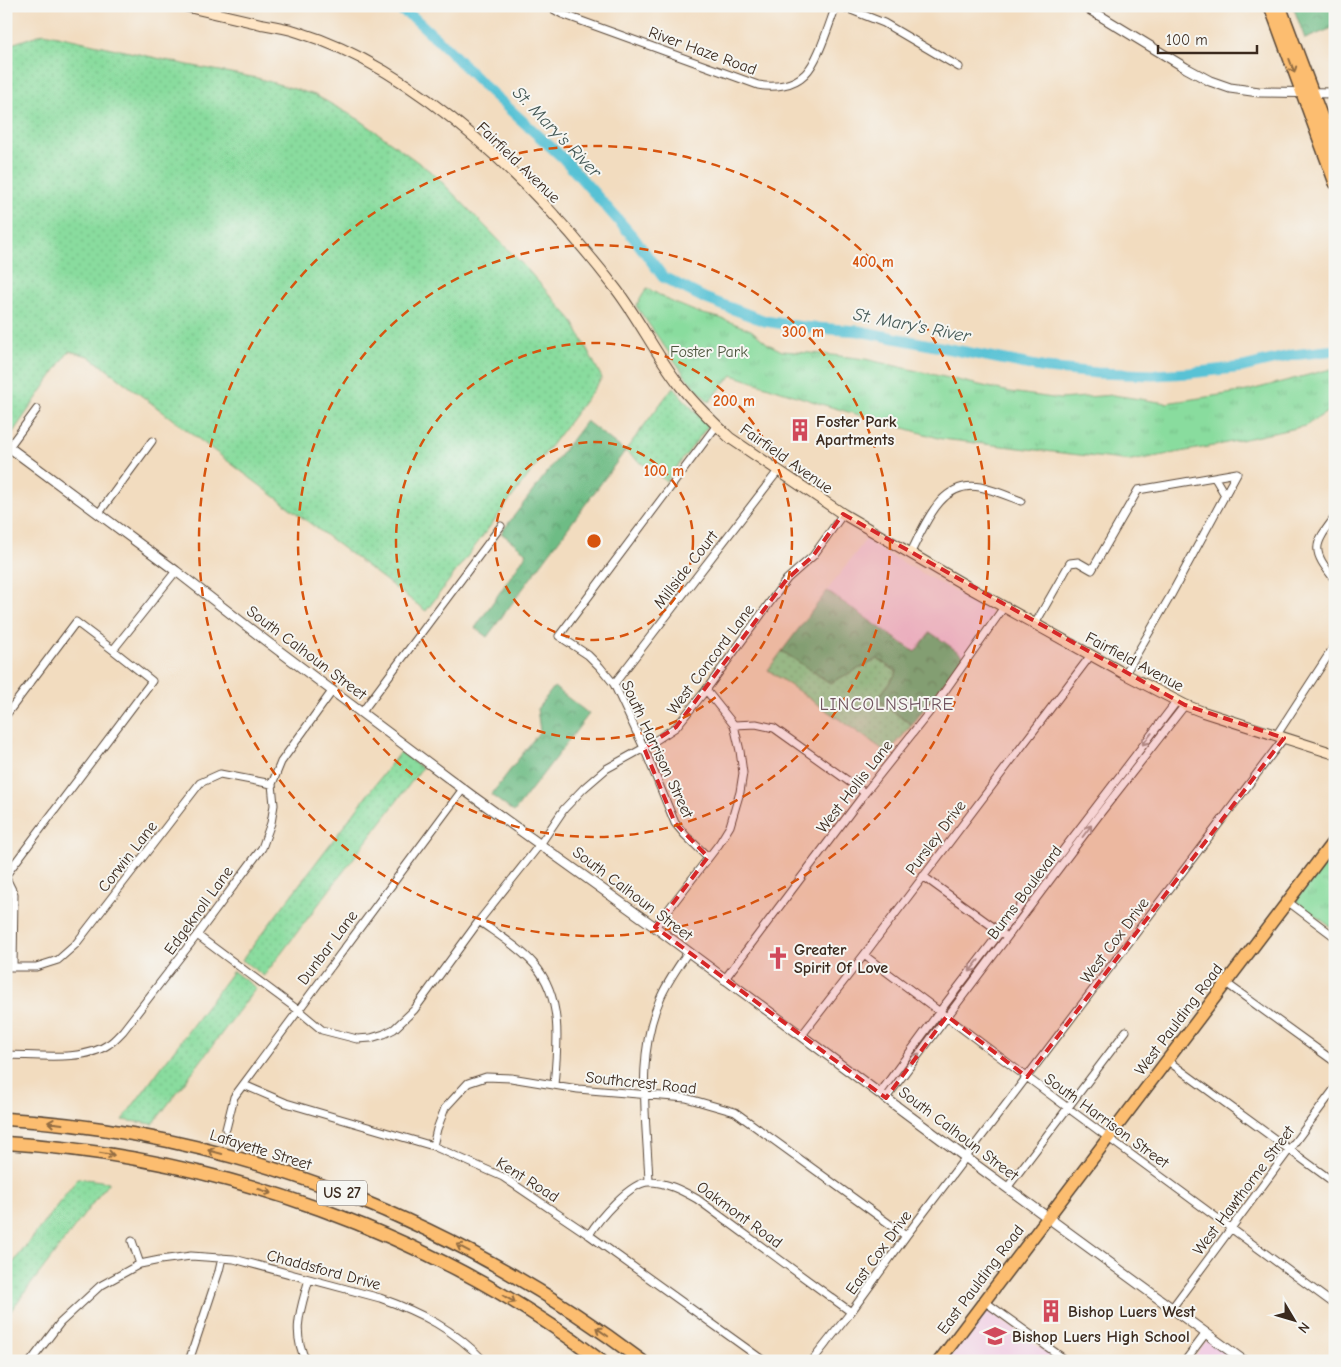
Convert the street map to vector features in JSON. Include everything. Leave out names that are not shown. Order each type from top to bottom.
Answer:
[{"type":"highway","name":"Lafayette Street","points":[[6,1119],[105,1129],[190,1146],[270,1166],[334,1190],[386,1210],[500,1268],[546,1294],[604,1332],[642,1361]]},
{"type":"highway","name":"US 27","points":[[6,1143],[101,1153],[185,1169],[263,1190],[326,1212],[435,1258],[489,1287],[531,1312],[601,1361]]},
{"type":"main road","name":"Fairfield Avenue","points":[[184,6],[298,32],[342,49],[413,88],[509,170],[583,249],[617,291],[678,384],[730,438],[843,514],[1004,607],[1181,703],[1233,723],[1335,754]]},
{"type":"main road","points":[[1270,6],[1335,152]]},
{"type":"main road","points":[[1280,6],[1335,183]]},
{"type":"main road","name":"West Paulding Road","points":[[1047,1218],[1335,839]]},
{"type":"main road","name":"East Paulding Road","points":[[939,1361],[1047,1218]]},
{"type":"street","name":"River Haze Road","points":[[548,6],[562,14],[758,85],[770,87],[790,83],[806,74],[817,54],[836,6]]},
{"type":"street","points":[[841,6],[884,23],[958,67]]},
{"type":"street","points":[[1084,6],[1210,81],[1230,88],[1259,92],[1308,94],[1335,92]]},
{"type":"street","points":[[7,448],[37,409]]},
{"type":"street","name":"South Harrison Street","points":[[708,857],[675,823],[644,748],[614,684],[588,655],[559,636],[717,425]]},
{"type":"street","points":[[99,513],[152,441]]},
{"type":"street","name":"South Calhoun Street","points":[[7,448],[99,513],[463,789],[655,927],[724,980],[802,1035],[1047,1218],[1244,1361]]},
{"type":"street","name":"Millside Court","points":[[614,684],[778,471]]},
{"type":"street","points":[[1035,624],[1070,563],[1078,562],[1092,570],[1138,490],[1237,473],[1168,601],[1125,674]]},
{"type":"street","points":[[1215,478],[1225,495]]},
{"type":"street","points":[[910,554],[937,504],[954,490],[964,487],[982,488],[1021,501]]},
{"type":"street","name":"West Concord Lane","points":[[298,1010],[322,1030],[357,1039],[371,1038],[384,1034],[403,1022],[414,1010],[564,809],[606,769],[644,748],[676,727],[706,690],[788,579],[813,556],[843,514]]},
{"type":"street","points":[[1335,517],[1322,534],[1317,546],[1317,554],[1335,580]]},
{"type":"street","points":[[362,712],[501,526]]},
{"type":"street","points":[[113,650],[176,571]]},
{"type":"street","name":"West Hollis Lane","points":[[724,980],[865,793],[935,705],[1004,607]]},
{"type":"street","points":[[6,715],[76,622],[152,681],[6,877],[14,894],[9,967]]},
{"type":"street","name":"West Cox Drive","points":[[965,1157],[1280,737],[1335,645]]},
{"type":"street","name":"Pursley Drive","points":[[802,1035],[1091,654]]},
{"type":"street","name":"Edgeknoll Lane","points":[[6,1055],[63,1056],[91,1052],[109,1044],[123,1030],[262,848],[271,823],[274,805],[272,784],[280,762],[334,690]]},
{"type":"street","points":[[655,927],[730,826],[740,792],[743,773],[734,726],[706,690]]},
{"type":"street","name":"Burns Boulevard","points":[[883,1095],[940,1011],[1093,810],[1181,703]]},
{"type":"street","name":"Burns Boulevard","points":[[883,1095],[1007,938],[1181,703]]},
{"type":"street","points":[[734,726],[756,724],[774,728],[865,793]]},
{"type":"street","name":"Corwin Lane","points":[[9,967],[36,967],[58,960],[75,945],[200,783],[220,774],[272,784]]},
{"type":"street","name":"Dunbar Lane","points":[[226,1129],[234,1097],[463,789]]},
{"type":"street","points":[[923,876],[1007,938]]},
{"type":"street","points":[[1287,901],[1335,937]]},
{"type":"street","points":[[479,921],[534,963],[550,990],[554,1002],[558,1046],[554,1085]]},
{"type":"street","points":[[197,935],[298,1010]]},
{"type":"street","points":[[588,1235],[610,1207],[634,1189],[649,1182],[645,1095],[647,1042],[654,1013],[667,984],[688,952]]},
{"type":"street","name":"South Harrison Street","points":[[864,955],[947,1016],[1026,1078],[1335,1305]]},
{"type":"street","points":[[1226,983],[1335,1062]]},
{"type":"street","points":[[1007,1188],[1126,1031]]},
{"type":"street","points":[[1168,1061],[1335,1183]]},
{"type":"street","name":"Southcrest Road","points":[[433,1146],[437,1129],[446,1108],[468,1083],[486,1077],[503,1077],[578,1090],[686,1098],[734,1112],[906,1236]]},
{"type":"street","name":"Kent Road","points":[[244,1085],[286,1103],[433,1146],[503,1177],[588,1235],[764,1361]]},
{"type":"street","name":"West Hawthorne Street","points":[[1172,1308],[1335,1088]]},
{"type":"street","name":"East Cox Drive","points":[[812,1361],[851,1312],[965,1157]]},
{"type":"street","name":"Oakmont Road","points":[[649,1182],[683,1191],[697,1198],[851,1312]]},
{"type":"street","points":[[132,1241],[140,1264]]},
{"type":"street","name":"Chaddsford Drive","points":[[31,1361],[60,1323],[100,1286],[140,1264],[191,1256],[246,1262],[380,1298],[417,1312],[454,1333],[484,1361]]},
{"type":"street","points":[[188,1361],[220,1271],[222,1258]]},
{"type":"street","points":[[306,1361],[299,1342],[297,1326],[309,1279]]},
{"type":"street","points":[[984,1301],[1067,1361]]},
{"type":"street","points":[[1186,1361],[1206,1333]]},
{"type":"highlighted area","points":[[843,514],[1185,705],[1284,738],[1027,1077],[947,1016],[886,1098],[655,927],[708,857],[675,823],[644,748],[676,727],[787,579],[813,556]]},
{"type":"shaded area","points":[[866,539],[879,549],[991,612],[992,616],[964,656],[930,632],[915,652],[827,591]]},
{"type":"shaded area","name":"Bishop Luers High School","points":[[985,1311],[990,1311],[1058,1361],[947,1361]]},
{"type":"shaded area","points":[[1206,1341],[1209,1341],[1236,1361],[1191,1361]]},
{"type":"green space","points":[[1293,6],[1335,6],[1335,27],[1305,39]]},
{"type":"green space","points":[[44,33],[188,65],[257,78],[315,95],[360,120],[434,174],[526,268],[572,320],[602,378],[426,611],[89,356],[69,351],[9,438],[6,436],[6,46]]},
{"type":"green space","name":"Foster Park","points":[[647,288],[670,301],[699,313],[720,318],[751,330],[768,344],[782,351],[865,359],[1010,392],[1060,399],[1113,395],[1166,403],[1247,391],[1335,368],[1335,407],[1305,426],[1131,461],[942,439],[821,404],[732,375],[709,402],[686,377],[636,306]]},
{"type":"green space","points":[[673,387],[708,426],[666,481],[625,451]]},
{"type":"green space","points":[[586,421],[625,451],[487,637],[475,628],[527,553],[501,533]]},
{"type":"green space","points":[[827,591],[915,652],[930,632],[964,656],[912,725],[877,700],[897,672],[878,659],[830,683],[782,651]]},
{"type":"green space","points":[[782,651],[830,682],[878,659],[897,672],[877,700],[912,725],[888,753],[768,670]]},
{"type":"green space","points":[[554,687],[589,714],[514,812],[491,795],[540,731],[537,709]]},
{"type":"green space","points":[[400,752],[422,768],[264,976],[242,960]]},
{"type":"green space","points":[[1335,850],[1335,930],[1298,903],[1297,898]]},
{"type":"green space","points":[[233,971],[256,988],[153,1124],[122,1120]]},
{"type":"green space","points":[[78,1178],[109,1182],[6,1317],[6,1272]]},
{"type":"waterway","name":"St. Mary's River","points":[[393,6],[413,17],[483,85],[564,159],[634,238],[663,277],[704,298],[765,321],[802,327],[859,331],[1046,368],[1097,373],[1153,375],[1190,373],[1243,367],[1293,355],[1335,350]]},
{"type":"place","name":"Foster Park Apartments","points":[[800,430]]},
{"type":"place","name":"Greater Spirit Of Love","points":[[778,958]]},
{"type":"place","name":"Bishop Luers West","points":[[1051,1311]]},
{"type":"place","name":"Bishop Luers High School","points":[[995,1336]]},
{"type":"district","name":"LINCOLNSHIRE","points":[[887,704]]}]
